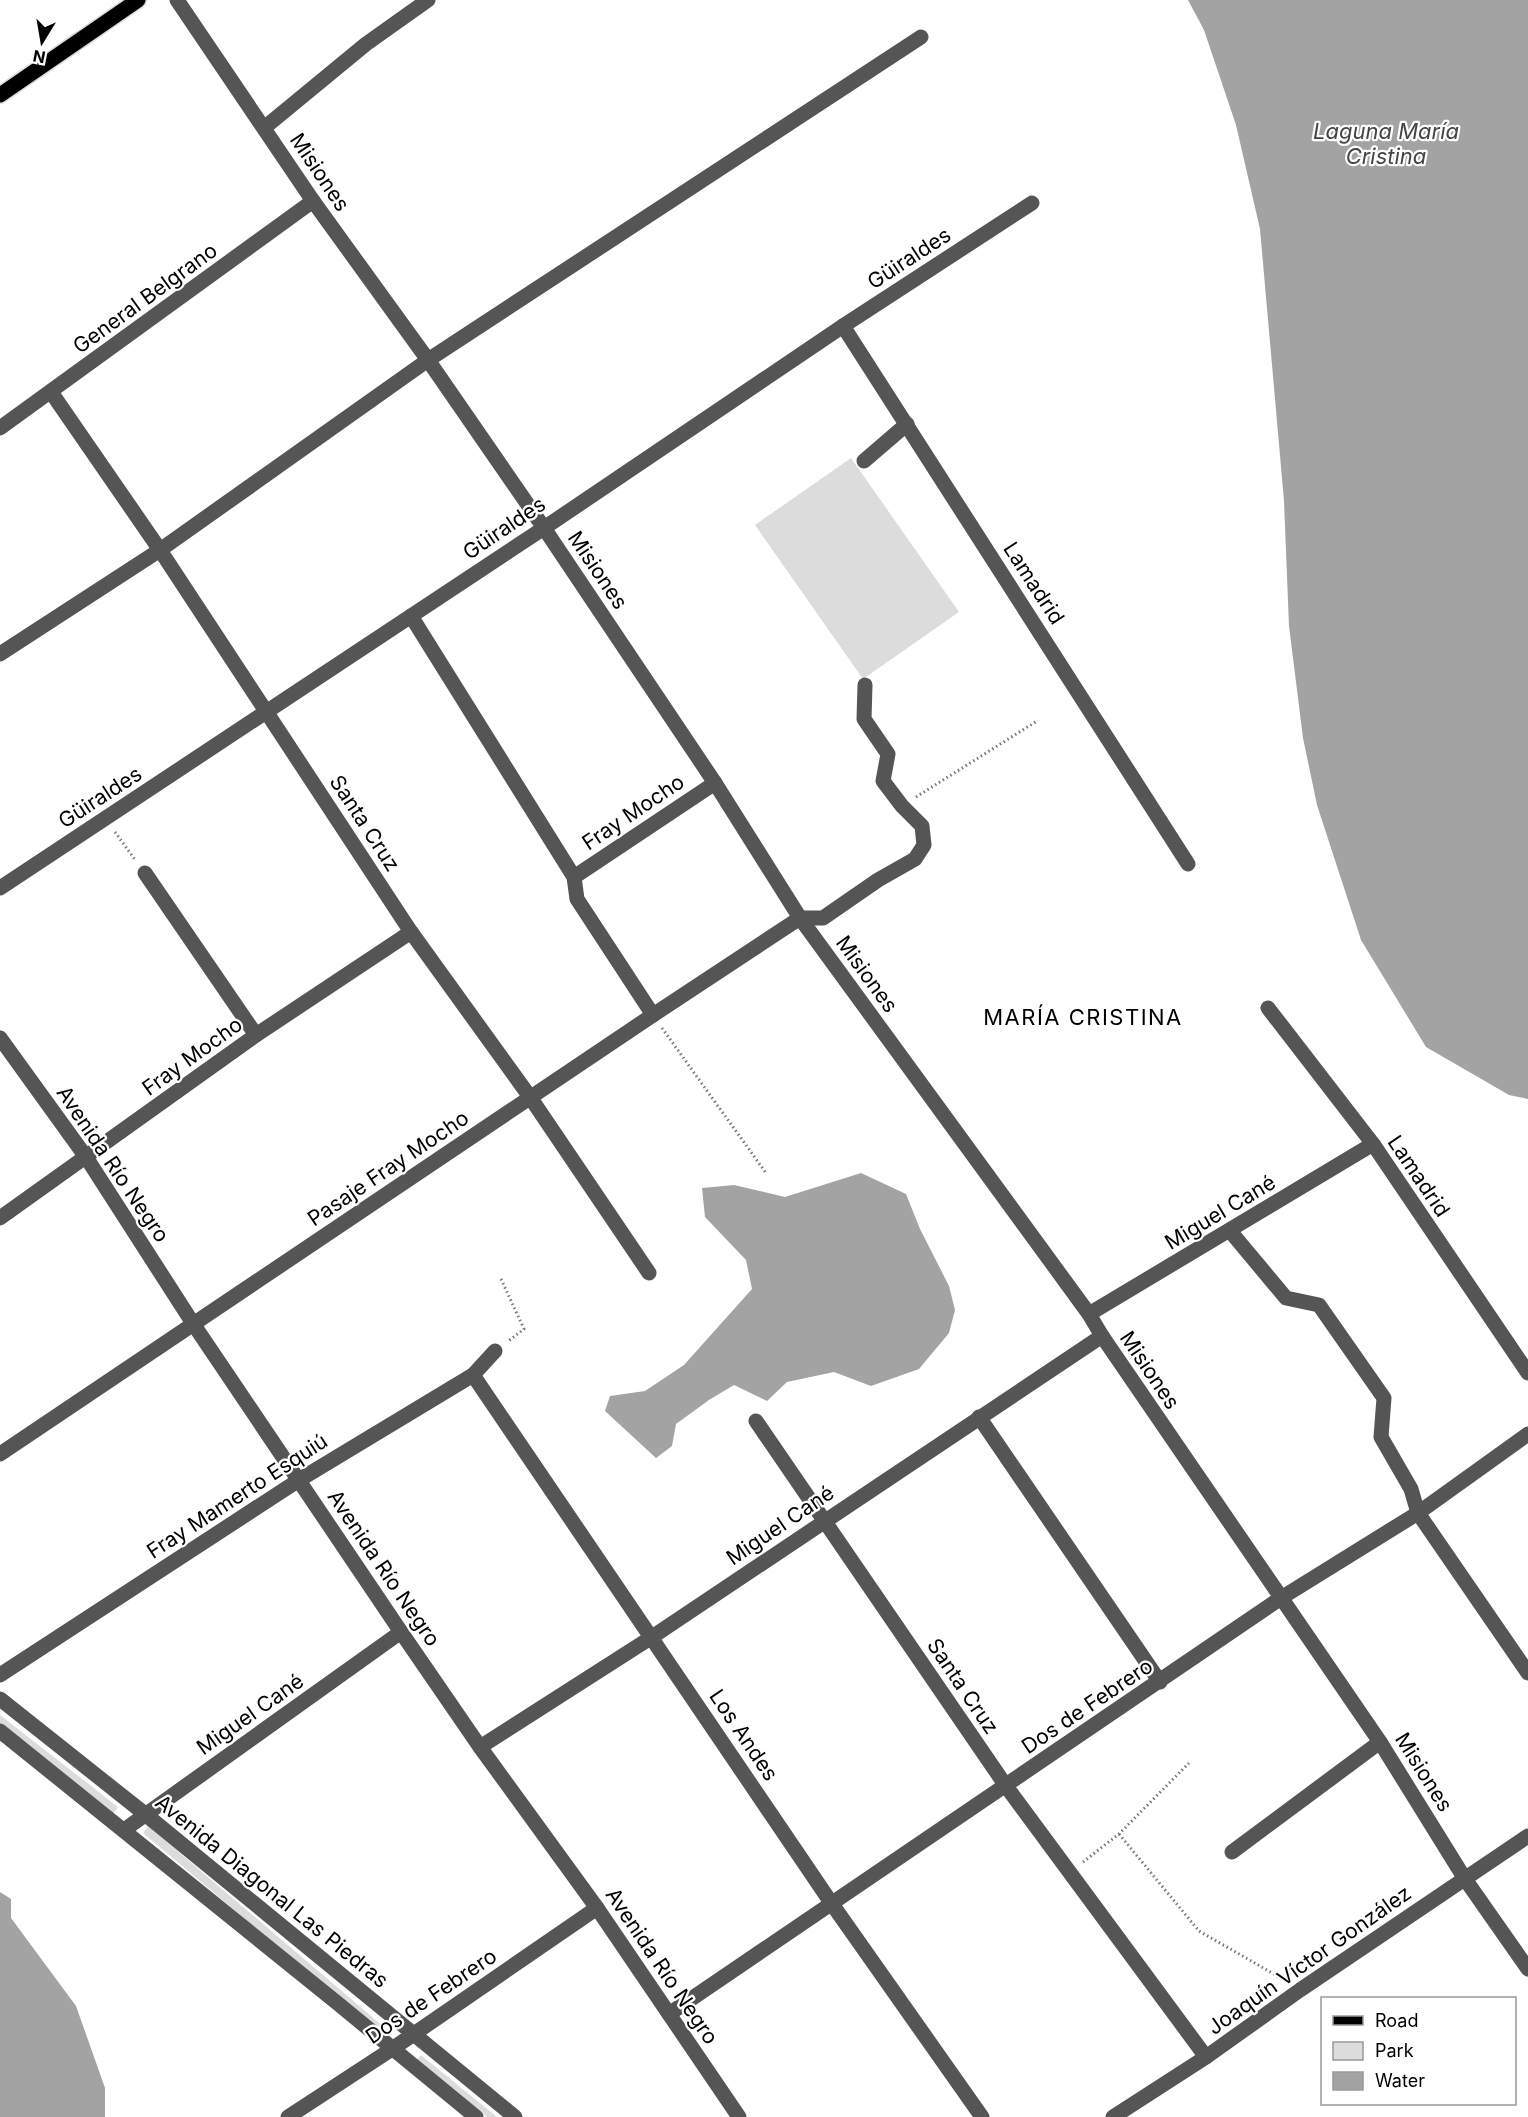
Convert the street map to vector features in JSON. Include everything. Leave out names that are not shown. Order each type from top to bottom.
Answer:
[{"type":"main road","points":[[0,96],[138,0]]},
{"type":"street","name":"Misiones","points":[[177,0],[313,201],[428,360],[544,528],[715,783],[800,918],[1089,1314],[1380,1742],[1466,1879],[1528,1969]]},
{"type":"street","points":[[264,128],[366,44],[428,0]]},
{"type":"street","points":[[0,654],[160,550],[428,360],[921,37]]},
{"type":"street","name":"General Belgrano","points":[[0,428],[313,201]]},
{"type":"street","name":"Güiraldes","points":[[0,888],[544,528],[843,326],[1032,203]]},
{"type":"street","name":"Lamadrid","points":[[843,326],[1188,864]]},
{"type":"street","name":"Santa Cruz","points":[[51,392],[160,550],[411,932],[530,1097],[649,1273]]},
{"type":"street","points":[[864,461],[907,424]]},
{"type":"street","points":[[411,616],[574,877],[577,899],[653,1015]]},
{"type":"street","points":[[800,918],[823,918],[878,880],[915,859],[924,845],[922,826],[883,782],[888,754],[864,719],[865,685]]},
{"type":"street","name":"Fray Mocho","points":[[574,877],[715,783]]},
{"type":"street","points":[[145,873],[256,1035]]},
{"type":"street","name":"Pasaje Fray Mocho","points":[[0,1454],[800,918]]},
{"type":"street","name":"Fray Mocho","points":[[0,1218],[256,1035],[411,932]]},
{"type":"street","name":"Lamadrid","points":[[1268,1008],[1372,1144],[1528,1373]]},
{"type":"street","name":"Avenida Río Negro","points":[[2,1045],[86,1157],[194,1325],[400,1632],[597,1908],[738,2117]]},
{"type":"street","name":"Miguel Cané","points":[[1089,1314],[1372,1144]]},
{"type":"street","points":[[1230,1231],[1286,1298],[1319,1305],[1384,1398],[1381,1437],[1411,1489],[1418,1514],[1528,1673]]},
{"type":"street","name":"Miguel Cané","points":[[480,1747],[652,1637],[1102,1336]]},
{"type":"street","name":"Fray Mamerto Esquiú","points":[[0,1675],[299,1480],[473,1375],[495,1351]]},
{"type":"street","name":"Los Andes","points":[[473,1375],[832,1904],[982,2117]]},
{"type":"street","points":[[979,1417],[1160,1682]]},
{"type":"street","name":"Santa Cruz","points":[[756,1421],[1006,1786],[1206,2057]]},
{"type":"street","name":"Dos de Febrero","points":[[669,2014],[1281,1598],[1418,1514],[1528,1434]]},
{"type":"street","name":"Miguel Cané","points":[[124,1830],[400,1632]]},
{"type":"street","name":"Avenida Diagonal Las Piedras","points":[[0,1700],[145,1814],[516,2117]]},
{"type":"street","points":[[0,1731],[476,2117]]},
{"type":"street","points":[[1232,1852],[1380,1742]]},
{"type":"street","name":"Joaquín Víctor González","points":[[1113,2117],[1206,2057],[1300,1990],[1528,1836]]},
{"type":"street","name":"Dos de Febrero","points":[[288,2117],[392,2049],[597,1908]]},
{"type":"path","points":[[902,806],[1037,721]]},
{"type":"path","points":[[104,819],[145,873]]},
{"type":"path","points":[[653,1015],[766,1173]]},
{"type":"path","points":[[495,1351],[524,1329],[501,1279]]},
{"type":"path","points":[[1070,1873],[1119,1834],[1189,1763]]},
{"type":"path","points":[[1119,1834],[1199,1931],[1300,1990]]},
{"type":"green space","points":[[851,458],[959,612],[863,679],[755,525]]},
{"type":"green space","points":[[0,1715],[118,1807],[113,1814],[0,1726]]},
{"type":"green space","points":[[148,1826],[391,2033],[386,2038],[143,1833]]},
{"type":"green space","points":[[421,2055],[497,2117],[487,2117],[417,2060]]},
{"type":"water","name":"Laguna María Cristina","points":[[1188,0],[1528,0],[1528,1099],[1509,1095],[1426,1047],[1361,940],[1317,805],[1303,738],[1289,626],[1284,501],[1260,229],[1236,125],[1204,30]]},
{"type":"water","points":[[861,1173],[906,1194],[920,1229],[949,1286],[955,1310],[949,1333],[919,1369],[871,1386],[834,1372],[787,1382],[767,1401],[734,1385],[676,1424],[672,1446],[656,1458],[605,1411],[610,1396],[645,1391],[684,1365],[752,1289],[746,1260],[705,1217],[702,1188],[734,1185],[785,1197]]},
{"type":"water","points":[[0,1892],[11,1899],[11,1918],[76,2006],[105,2088],[105,2117],[0,2117]]},
{"type":"district","name":"MARÍA CRISTINA","points":[[1083,1017]]}]
